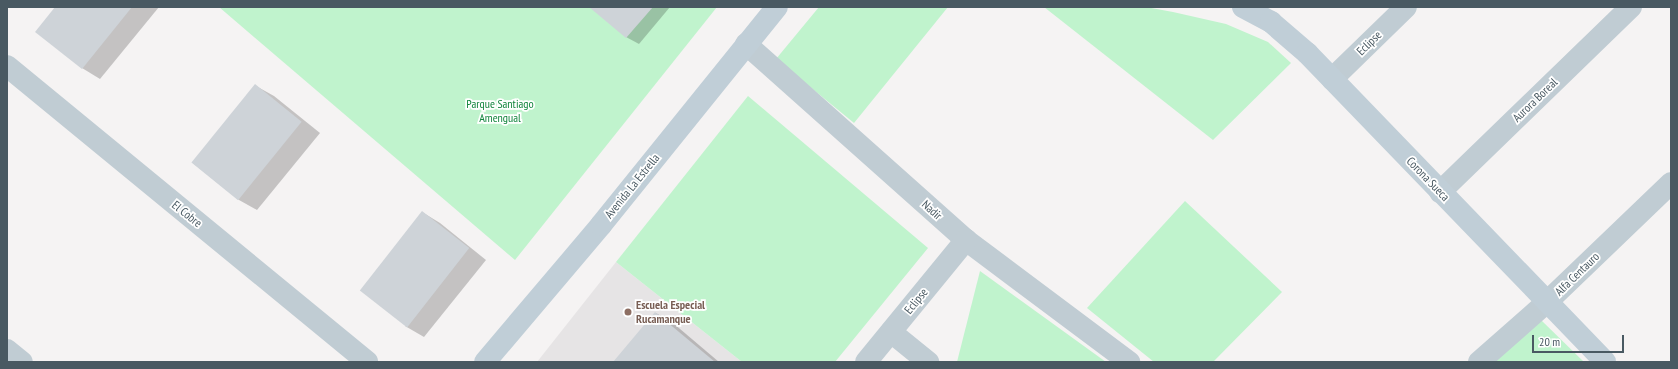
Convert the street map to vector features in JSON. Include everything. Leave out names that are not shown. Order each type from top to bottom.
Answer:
[{"type":"street","name":"Avenida La Estrella","points":[[484,362],[601,225],[777,7]]},
{"type":"street","name":"Corona Sueca","points":[[1243,7],[1271,22],[1290,37],[1604,362]]},
{"type":"street","name":"Eclipse","points":[[1332,79],[1406,7]]},
{"type":"street","name":"Aurora Boreal","points":[[1440,192],[1630,7]]},
{"type":"street","name":"Nadir","points":[[746,44],[966,240],[1129,362]]},
{"type":"street","name":"El Cobre","points":[[7,66],[367,362]]},
{"type":"street","name":"Alfa Centauro","points":[[1479,362],[1668,193]]},
{"type":"street","name":"Eclipse","points":[[866,362],[966,240]]},
{"type":"street","points":[[890,332],[928,362]]},
{"type":"street","points":[[7,350],[22,362]]},
{"type":"shaded area","name":"Escuela Especial Rucamanque","points":[[616,262],[742,362],[537,362]]},
{"type":"green space","name":"Parque Santiago Amengual","points":[[219,7],[717,7],[515,260]]},
{"type":"green space","points":[[819,7],[948,7],[854,123],[776,59]]},
{"type":"green space","points":[[1044,7],[1146,7],[1226,24],[1268,42],[1291,63],[1213,140]]},
{"type":"green space","points":[[748,96],[928,248],[835,362],[742,362],[616,262]]},
{"type":"green space","points":[[1185,201],[1282,292],[1213,362],[1154,362],[1087,308]]},
{"type":"green space","points":[[980,271],[1106,362],[957,362]]},
{"type":"green space","points":[[1541,320],[1584,362],[1493,362]]},
{"type":"building","points":[[55,7],[132,7],[82,69],[35,32]]},
{"type":"building","points":[[589,7],[653,7],[626,38]]},
{"type":"building","points":[[255,84],[302,122],[238,200],[191,162]]},
{"type":"building","points":[[422,211],[469,248],[407,328],[360,291]]},
{"type":"building","points":[[655,312],[715,362],[613,362]]},
{"type":"place","name":"Escuela Especial Rucamanque","points":[[628,312]]}]
